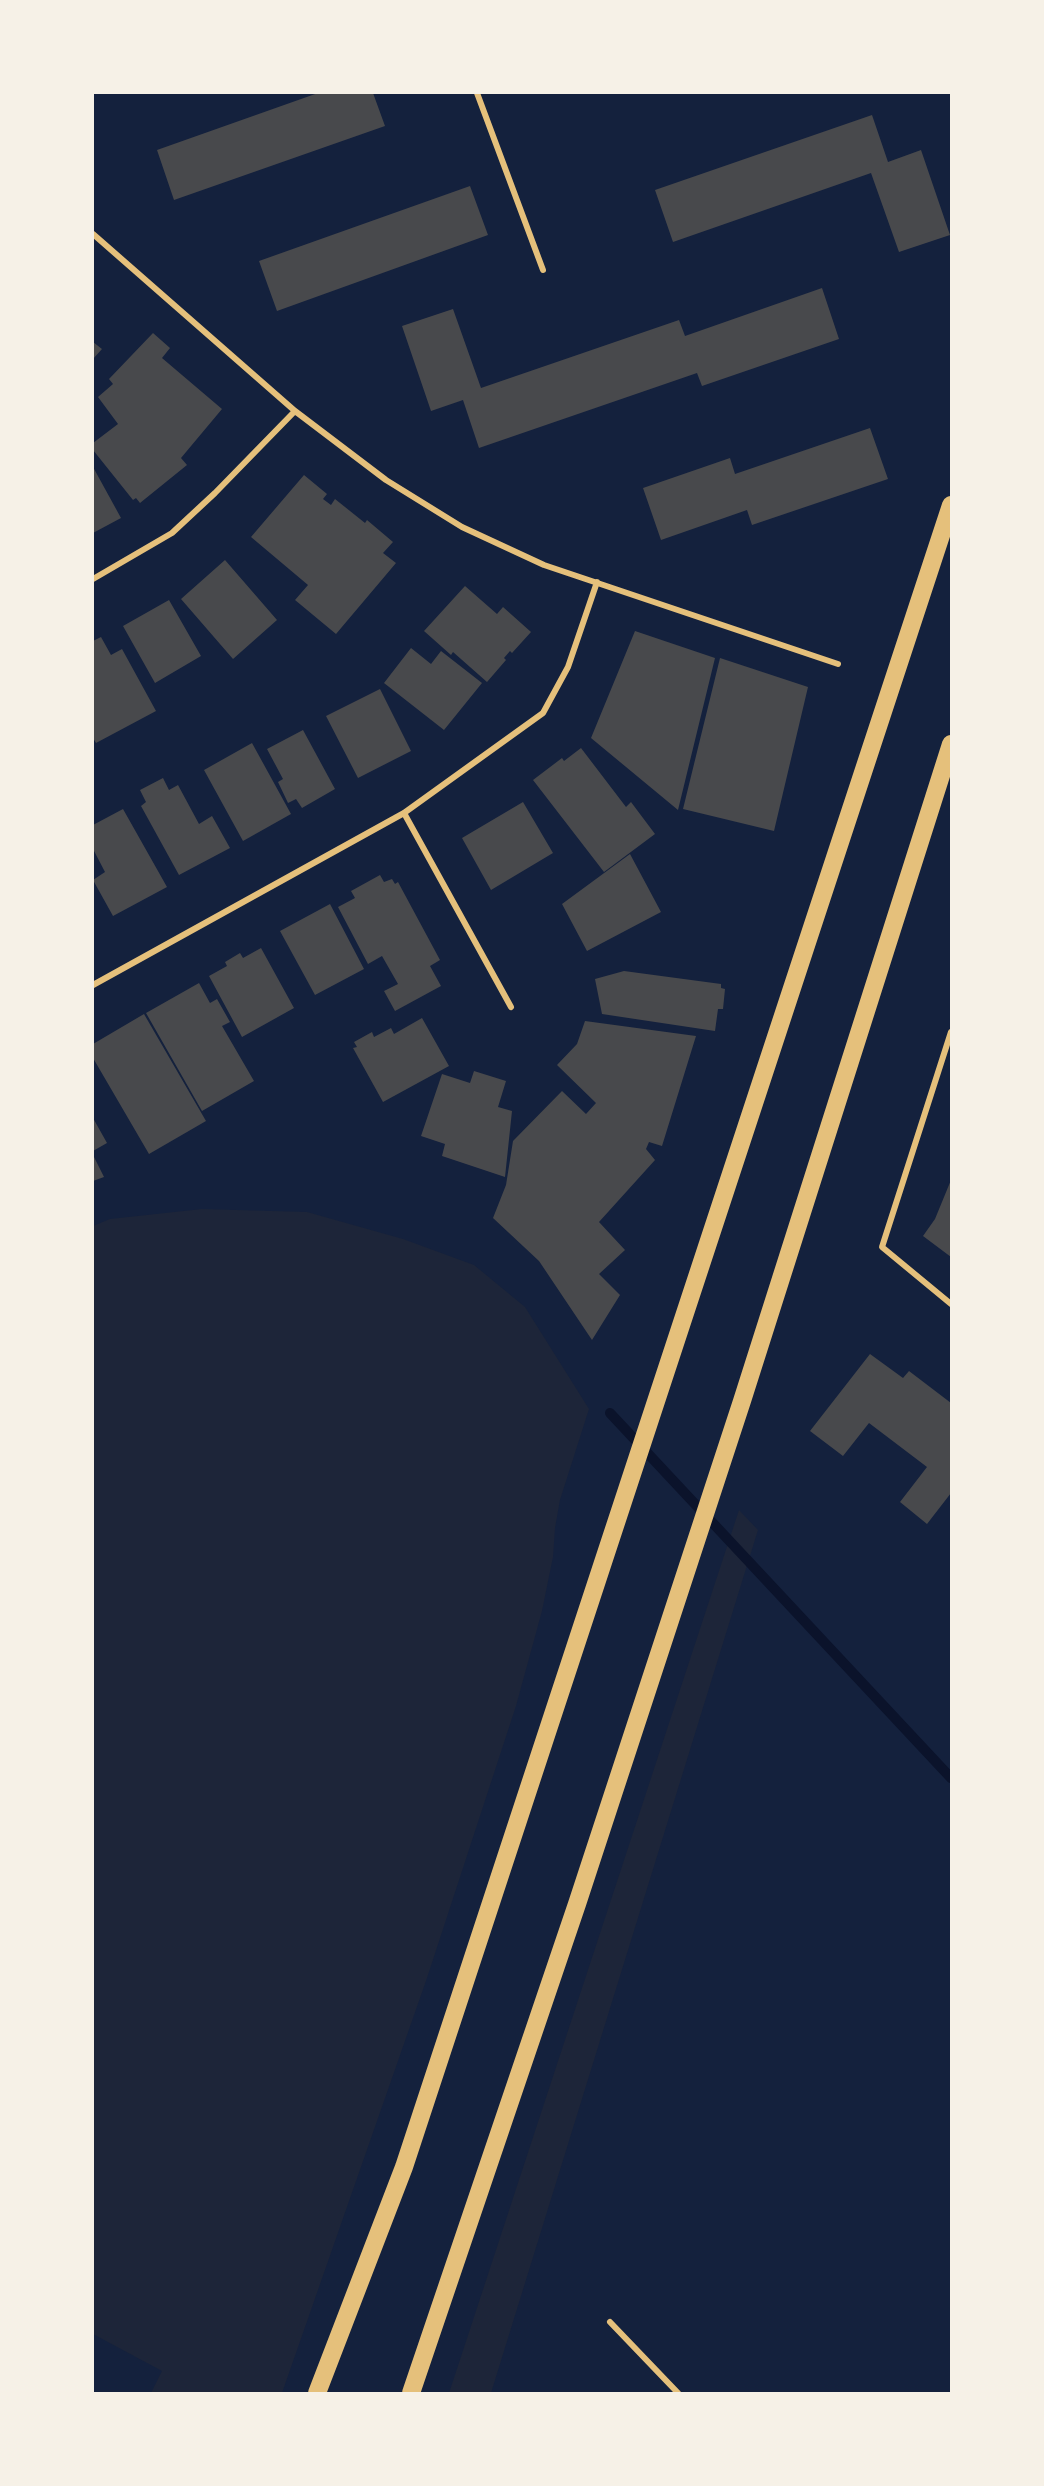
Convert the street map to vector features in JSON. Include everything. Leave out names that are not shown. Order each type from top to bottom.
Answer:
[{"type":"highway","points":[[317,2393],[404,2166],[951,505]]},
{"type":"highway","points":[[411,2393],[689,1565],[951,744]]},
{"type":"street","points":[[477,93],[543,270]]},
{"type":"street","points":[[93,234],[295,411],[386,480],[462,527],[544,565],[838,664]]},
{"type":"street","points":[[93,579],[172,532],[215,493],[295,411]]},
{"type":"street","points":[[93,985],[404,813],[543,713],[568,668],[597,582]]},
{"type":"street","points":[[404,813],[511,1007]]},
{"type":"street","points":[[951,1032],[882,1247],[951,1305]]},
{"type":"street","points":[[610,2322],[678,2393]]},
{"type":"shaded area","points":[[202,1209],[307,1212],[403,1239],[474,1265],[525,1307],[589,1409],[560,1500],[553,1557],[542,1611],[516,1706],[427,1978],[282,2393],[151,2393],[162,2371],[93,2334],[93,1226],[110,1219]]},
{"type":"shaded area","points":[[739,1510],[758,1530],[491,2393],[449,2393]]},
{"type":"building","points":[[318,93],[373,93],[385,126],[174,200],[157,150]]},
{"type":"building","points":[[872,115],[888,162],[921,150],[950,235],[899,252],[871,173],[673,242],[655,190]]},
{"type":"building","points":[[470,186],[488,235],[277,311],[259,261]]},
{"type":"building","points":[[822,288],[839,339],[702,386],[697,373],[479,448],[463,400],[431,411],[402,326],[453,309],[481,388],[679,320],[685,336]]},
{"type":"building","points":[[153,333],[170,348],[162,358],[222,409],[181,458],[187,465],[140,503],[136,498],[133,500],[93,450],[93,443],[118,424],[98,397],[113,384],[109,379]]},
{"type":"building","points":[[93,342],[102,349],[93,359]]},
{"type":"building","points":[[870,428],[888,479],[752,525],[747,510],[661,540],[643,488],[730,458],[735,474]]},
{"type":"building","points":[[93,467],[121,518],[93,533]]},
{"type":"building","points":[[304,475],[327,494],[323,499],[331,505],[335,499],[365,523],[367,520],[393,542],[383,553],[396,563],[336,634],[295,600],[308,585],[251,537]]},
{"type":"building","points":[[225,560],[277,620],[233,659],[181,599]]},
{"type":"building","points":[[465,586],[497,614],[503,607],[531,632],[512,653],[510,651],[504,658],[506,660],[487,682],[453,652],[451,655],[424,631]]},
{"type":"building","points":[[169,600],[201,656],[155,683],[123,626]]},
{"type":"building","points":[[635,631],[715,658],[678,810],[591,738]]},
{"type":"building","points":[[101,637],[111,655],[122,649],[156,711],[96,743],[93,738],[93,641]]},
{"type":"building","points":[[411,648],[431,664],[441,651],[482,683],[444,730],[384,683]]},
{"type":"building","points":[[720,658],[808,687],[774,831],[683,809]]},
{"type":"building","points":[[380,689],[411,751],[358,778],[326,716]]},
{"type":"building","points":[[303,730],[335,789],[302,808],[296,799],[288,803],[278,782],[283,779],[267,749]]},
{"type":"building","points":[[252,743],[291,814],[243,841],[204,770]]},
{"type":"building","points":[[581,748],[626,807],[631,802],[655,834],[604,872],[533,780],[562,758],[564,761]]},
{"type":"building","points":[[163,778],[169,790],[178,785],[199,824],[212,816],[230,848],[179,875],[141,806],[146,802],[140,790]]},
{"type":"building","points":[[523,802],[553,853],[491,890],[462,838]]},
{"type":"building","points":[[123,809],[167,887],[113,916],[93,880],[105,872],[93,849],[93,825]]},
{"type":"building","points":[[630,854],[661,912],[587,951],[562,904]]},
{"type":"building","points":[[380,875],[384,882],[392,879],[395,884],[398,882],[440,960],[430,966],[441,986],[395,1011],[384,991],[398,984],[382,956],[368,964],[338,907],[355,898],[351,891]]},
{"type":"building","points":[[330,904],[364,969],[315,995],[280,931]]},
{"type":"building","points":[[261,948],[294,1008],[242,1037],[209,976],[227,966],[225,962],[240,953],[243,958]]},
{"type":"building","points":[[624,971],[721,984],[721,988],[725,989],[723,1009],[718,1009],[715,1031],[602,1014],[595,979]]},
{"type":"building","points":[[199,983],[210,1003],[217,999],[230,1022],[222,1026],[254,1081],[202,1111],[146,1013]]},
{"type":"building","points":[[144,1014],[206,1121],[149,1154],[93,1058],[93,1044]]},
{"type":"building","points":[[422,1018],[449,1066],[383,1102],[353,1048],[357,1047],[354,1042],[372,1032],[374,1037],[391,1028],[394,1034]]},
{"type":"building","points":[[585,1021],[696,1036],[662,1146],[649,1142],[646,1149],[655,1160],[599,1222],[625,1250],[599,1274],[620,1295],[592,1340],[539,1261],[493,1218],[506,1185],[513,1141],[562,1091],[586,1114],[596,1103],[557,1065],[577,1044]]},
{"type":"building","points":[[474,1071],[506,1081],[498,1107],[512,1111],[505,1177],[442,1156],[445,1144],[421,1136],[442,1074],[470,1083]]},
{"type":"building","points":[[93,1118],[107,1143],[93,1151]]},
{"type":"building","points":[[93,1155],[104,1177],[93,1181]]},
{"type":"building","points":[[951,1180],[951,1257],[923,1236],[935,1219]]},
{"type":"building","points":[[870,1354],[903,1378],[909,1371],[951,1403],[951,1493],[927,1524],[900,1502],[927,1467],[869,1423],[843,1456],[810,1431]]},
{"type":"waterway","points":[[610,1413],[951,1778]]}]
